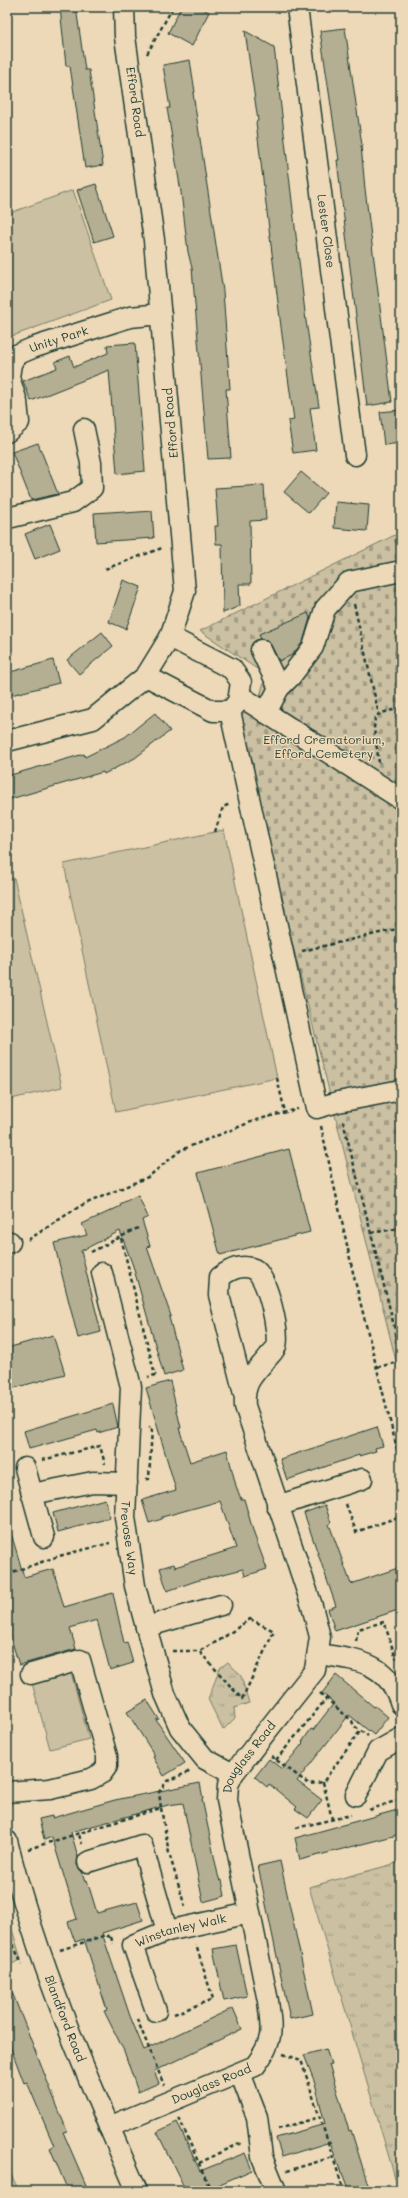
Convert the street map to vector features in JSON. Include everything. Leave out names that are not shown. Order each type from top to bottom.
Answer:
[{"type":"street","name":"Efford Road","points":[[7,741],[93,719],[146,676],[170,637],[185,591],[182,542],[154,240],[125,36],[124,7]]},
{"type":"street","name":"Lester Close","points":[[297,7],[354,455]]},
{"type":"street","name":"Unity Park","points":[[7,432],[18,422],[17,402],[9,376],[11,357],[36,347],[130,317],[161,314]]},
{"type":"street","points":[[7,516],[8,518],[73,502],[92,488],[91,463],[84,429]]},
{"type":"street","points":[[266,713],[279,688],[292,676],[313,647],[325,608],[349,582],[401,571]]},
{"type":"street","points":[[170,637],[232,669],[241,682],[235,703],[249,796],[316,1106],[401,1090]]},
{"type":"street","points":[[261,650],[279,688]]},
{"type":"street","points":[[146,676],[213,711],[235,703],[266,713],[401,799]]},
{"type":"street","name":"Douglass Road","points":[[109,2127],[255,2066],[267,2049],[272,2028],[227,1800],[228,1785],[233,1774],[315,1670],[319,1654],[320,1637],[312,1606],[277,1506],[244,1400],[219,1295],[220,1277],[230,1270],[240,1266],[255,1269],[264,1279],[277,1337],[276,1348],[253,1372],[244,1400]]},
{"type":"street","name":"Trevose Way","points":[[102,1273],[130,1382],[119,1483],[135,1586],[165,1694],[180,1728],[205,1759],[233,1774]]},
{"type":"street","points":[[25,1468],[44,1537]]},
{"type":"street","points":[[277,1506],[362,1479]]},
{"type":"street","points":[[32,1494],[92,1482],[119,1483]]},
{"type":"street","points":[[146,1627],[221,1605]]},
{"type":"street","points":[[319,1654],[348,1658],[378,1669],[396,1689],[401,1704]]},
{"type":"street","points":[[7,1792],[64,1787],[91,1779],[102,1773],[107,1766],[107,1756],[80,1660],[31,1674]]},
{"type":"street","points":[[358,1807],[378,1752],[393,1743]]},
{"type":"street","points":[[88,1862],[142,1845],[167,1931]]},
{"type":"street","name":"Blandford Road","points":[[9,1847],[22,1899],[66,2025],[137,2191]]},
{"type":"street","name":"Winstanley Walk","points":[[156,2011],[133,1945],[167,1931],[250,1913]]},
{"type":"street","points":[[240,2073],[257,2117],[262,2157],[273,2184]]},
{"type":"path","points":[[132,80],[173,7]]},
{"type":"path","points":[[105,569],[182,542]]},
{"type":"path","points":[[349,582],[379,714]]},
{"type":"path","points":[[382,787],[374,729],[375,717],[379,714],[401,708]]},
{"type":"path","points":[[215,832],[223,807],[249,796]]},
{"type":"path","points":[[300,952],[401,928]]},
{"type":"path","points":[[277,1078],[285,1112]]},
{"type":"path","points":[[338,1102],[401,1354]]},
{"type":"path","points":[[8,1243],[28,1240],[80,1206],[148,1177],[181,1150],[256,1120],[285,1112],[316,1106],[354,1277],[401,1465]]},
{"type":"path","points":[[91,1252],[138,1228]]},
{"type":"path","points":[[371,1233],[401,1228]]},
{"type":"path","points":[[120,1238],[155,1375],[130,1382]]},
{"type":"path","points":[[377,1367],[401,1362]]},
{"type":"path","points":[[25,1468],[25,1464],[100,1446],[119,1483]]},
{"type":"path","points":[[340,1486],[356,1532],[401,1516]]},
{"type":"path","points":[[7,1574],[59,1556],[128,1538]]},
{"type":"path","points":[[153,1651],[199,1651],[220,1640],[250,1619],[274,1631],[242,1699],[199,1651]]},
{"type":"path","points":[[348,1658],[355,1645],[358,1629],[384,1622],[397,1663]]},
{"type":"path","points":[[306,1681],[361,1730],[393,1743]]},
{"type":"path","points":[[276,1760],[326,1699]]},
{"type":"path","points":[[255,1745],[309,1784],[323,1782],[361,1730]]},
{"type":"path","points":[[205,1759],[191,1772],[167,1781],[159,1792],[169,1853],[213,1999]]},
{"type":"path","points":[[323,1782],[332,1819]]},
{"type":"path","points":[[296,1828],[332,1819],[358,1807],[401,1799]]},
{"type":"path","points":[[9,1847],[79,1835],[161,1808]]},
{"type":"path","points":[[42,1956],[106,1935],[133,1945]]},
{"type":"path","points":[[140,2028],[211,2191]]},
{"type":"path","points":[[267,2049],[300,2060],[344,2191]]},
{"type":"path","points":[[199,2164],[259,2135],[320,2117]]},
{"type":"path","points":[[273,2184],[333,2157]]},
{"type":"green space","points":[[73,190],[111,300],[7,338],[7,214]]},
{"type":"green space","name":"Efford Crematorium, Efford Cemetery","points":[[401,532],[401,1381],[241,736],[234,715],[257,706],[266,675],[200,631]]},
{"type":"green space","points":[[224,830],[277,1078],[116,1112],[64,864]]},
{"type":"green space","points":[[14,878],[62,1087],[7,1100],[7,880]]},
{"type":"green space","points":[[228,1662],[241,1676],[249,1703],[234,1708],[235,1718],[223,1730],[208,1699],[220,1668]]},
{"type":"green space","points":[[71,1672],[89,1739],[50,1749],[32,1683]]},
{"type":"green space","points":[[401,1862],[401,2191],[399,2191],[309,1887]]},
{"type":"green space","points":[[7,1913],[21,1959],[7,1967]]},
{"type":"green space","points":[[7,2166],[19,2191],[7,2191]]},
{"type":"building","points":[[60,7],[76,7],[85,70],[89,70],[103,165],[85,168],[70,66],[66,66]]},
{"type":"building","points":[[181,7],[199,7],[209,12],[192,46],[168,33]]},
{"type":"building","points":[[345,28],[362,145],[365,189],[392,402],[367,406],[337,160],[339,160],[320,31]]},
{"type":"building","points":[[245,31],[274,47],[306,321],[319,407],[310,408],[316,450],[293,453],[288,421],[294,420],[256,122],[258,121]]},
{"type":"building","points":[[190,60],[195,92],[193,93],[223,291],[230,389],[226,389],[231,458],[208,459],[192,268],[188,252],[181,192],[167,108],[170,108],[163,65]]},
{"type":"building","points":[[96,184],[113,236],[94,242],[77,190]]},
{"type":"building","points":[[135,343],[145,471],[117,474],[109,370],[31,401],[23,381],[57,368],[55,362],[70,356],[74,367],[108,353],[107,345]]},
{"type":"building","points":[[401,410],[401,443],[384,445],[380,412]]},
{"type":"building","points":[[38,443],[58,494],[31,500],[12,452]]},
{"type":"building","points":[[301,472],[326,493],[309,513],[284,492]]},
{"type":"building","points":[[264,485],[266,520],[250,521],[251,584],[239,584],[240,606],[223,613],[222,544],[216,544],[215,526],[218,526],[215,488]]},
{"type":"building","points":[[336,502],[369,505],[367,531],[334,528]]},
{"type":"building","points":[[125,511],[125,513],[152,511],[154,538],[96,542],[94,513]]},
{"type":"building","points":[[50,524],[60,549],[35,559],[25,534]]},
{"type":"building","points":[[123,580],[141,587],[126,629],[109,622]]},
{"type":"building","points":[[308,613],[310,618],[303,642],[292,655],[279,661],[271,645],[267,640],[261,639],[259,634]]},
{"type":"building","points":[[102,632],[113,646],[79,674],[67,660]]},
{"type":"building","points":[[53,660],[59,683],[7,696],[7,673]]},
{"type":"building","points":[[155,713],[170,731],[135,758],[104,774],[103,772],[7,800],[7,776],[84,754],[85,757],[125,737]]},
{"type":"building","points":[[289,1149],[310,1232],[220,1255],[198,1173]]},
{"type":"building","points":[[138,1195],[148,1217],[142,1220],[150,1246],[147,1247],[171,1316],[169,1317],[183,1370],[164,1376],[133,1266],[120,1231],[81,1251],[101,1332],[78,1338],[54,1243],[87,1235],[82,1224],[121,1206],[120,1204]]},
{"type":"building","points":[[53,1335],[65,1374],[7,1390],[7,1348]]},
{"type":"building","points":[[170,1381],[181,1428],[179,1428],[190,1462],[227,1450],[236,1486],[241,1499],[244,1499],[254,1534],[267,1569],[245,1576],[243,1569],[196,1581],[167,1591],[160,1568],[174,1564],[175,1567],[236,1548],[220,1501],[162,1517],[162,1519],[149,1523],[142,1500],[176,1490],[146,1388]]},
{"type":"building","points":[[113,1404],[118,1427],[98,1433],[97,1430],[29,1449],[24,1431]]},
{"type":"building","points":[[377,1427],[383,1446],[375,1448],[376,1451],[359,1455],[287,1480],[280,1459]]},
{"type":"building","points":[[105,1499],[110,1518],[58,1532],[53,1513]]},
{"type":"building","points":[[325,1505],[331,1523],[329,1524],[351,1584],[401,1567],[401,1609],[335,1631],[328,1609],[336,1606],[304,1513]]},
{"type":"building","points":[[11,1533],[24,1577],[53,1569],[64,1607],[113,1593],[124,1643],[127,1642],[133,1663],[110,1670],[97,1620],[70,1628],[76,1649],[19,1665],[7,1625],[7,1534]]},
{"type":"building","points":[[336,1675],[388,1717],[374,1735],[349,1715],[297,1781],[322,1800],[308,1818],[295,1809],[297,1807],[269,1784],[267,1787],[255,1777],[269,1759],[282,1769],[303,1743],[302,1742],[311,1729],[313,1730],[334,1703],[322,1693]]},
{"type":"building","points":[[147,1700],[159,1719],[156,1720],[185,1763],[164,1776],[153,1757],[155,1756],[127,1712]]},
{"type":"building","points":[[200,1783],[218,1875],[220,1881],[222,1880],[225,1896],[203,1902],[183,1803],[168,1805],[71,1832],[78,1857],[77,1865],[82,1872],[85,1881],[87,1880],[97,1913],[137,1902],[143,1920],[102,1933],[130,2016],[144,2050],[233,2008],[242,2029],[154,2071],[159,2083],[138,2092],[124,2051],[104,2011],[107,2010],[84,1939],[75,1942],[68,1922],[77,1919],[52,1837],[44,1840],[39,1819],[52,1816],[52,1818],[115,1800]]},
{"type":"building","points":[[401,1809],[401,1834],[300,1860],[295,1838]]},
{"type":"building","points":[[280,1861],[313,2014],[290,2019],[258,1866]]},
{"type":"building","points":[[236,1945],[247,1996],[224,2001],[213,1949]]},
{"type":"building","points":[[8,1982],[67,2131],[63,2132],[86,2185],[72,2191],[68,2191],[50,2148],[54,2146],[27,2082],[24,2083],[7,2038]]},
{"type":"building","points":[[326,2049],[349,2131],[351,2130],[370,2191],[350,2191],[343,2173],[341,2173],[330,2142],[282,2157],[276,2138],[325,2124],[315,2083],[304,2055]]},
{"type":"building","points":[[177,2122],[200,2171],[245,2153],[252,2170],[204,2191],[186,2191],[157,2132]]}]
